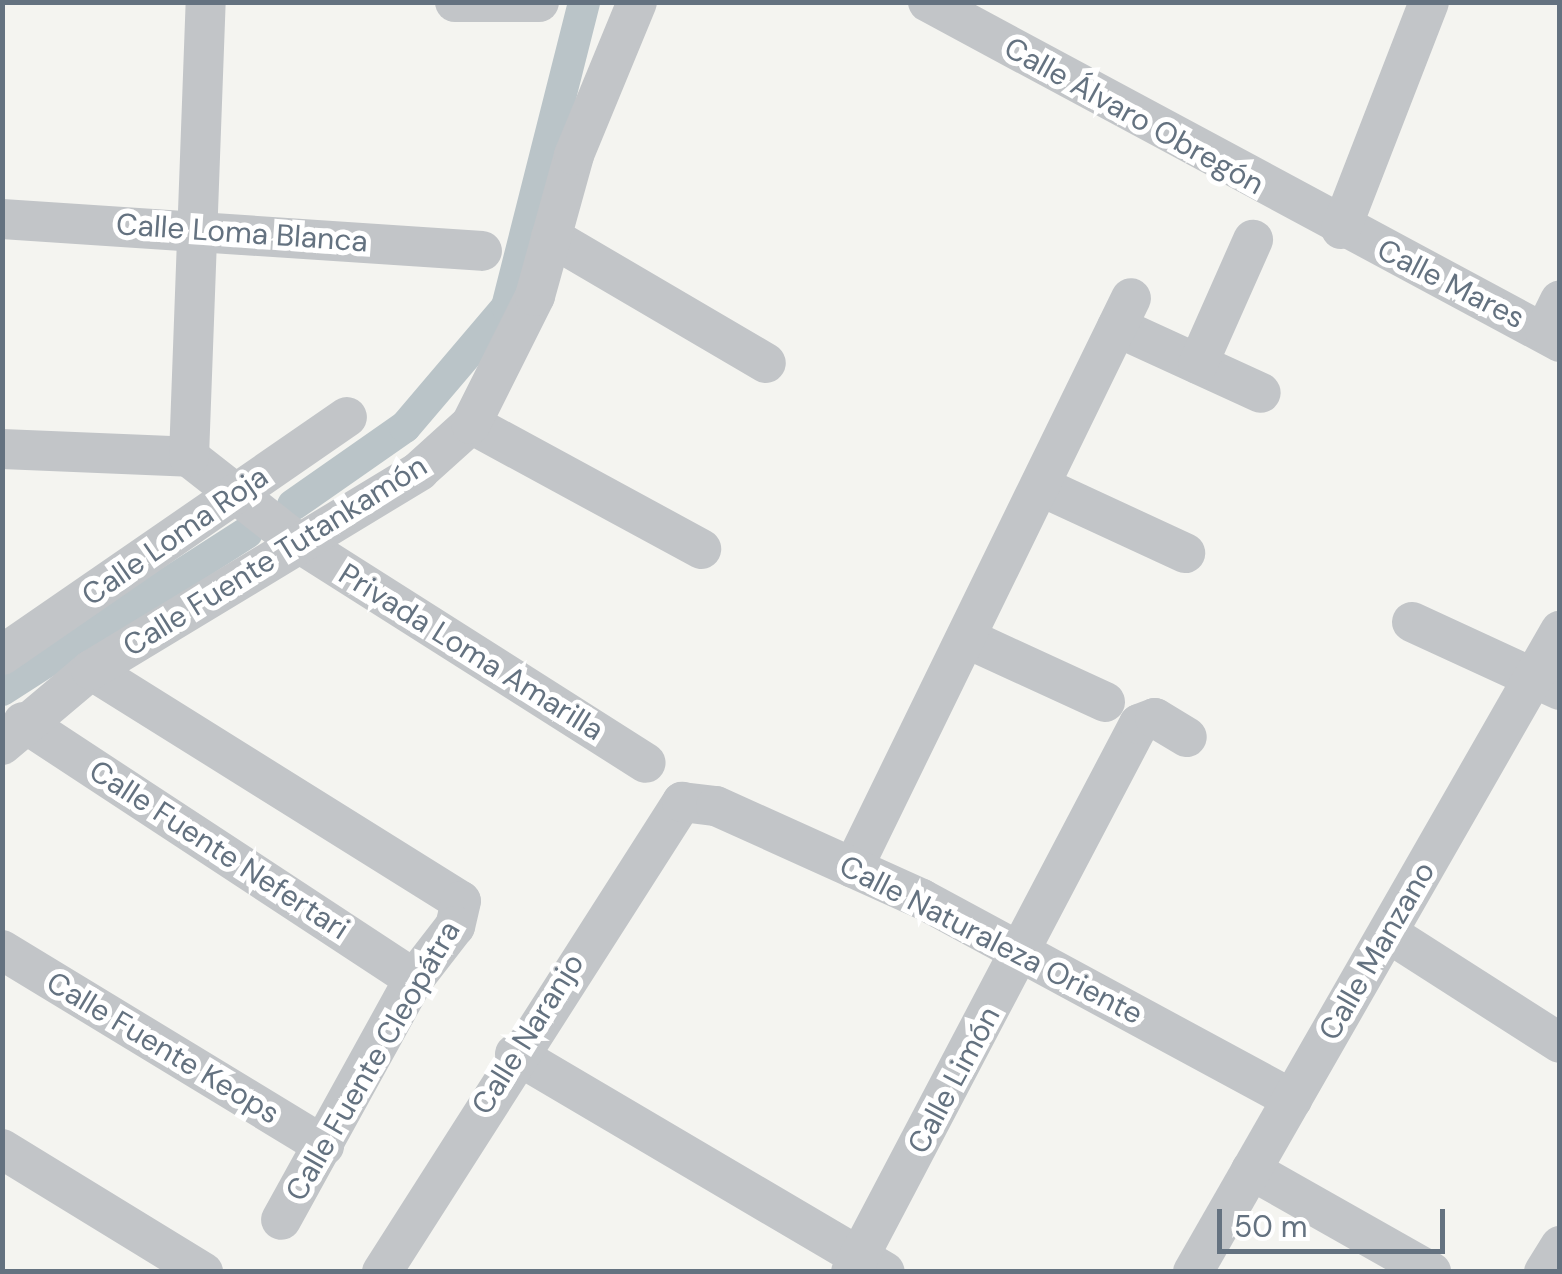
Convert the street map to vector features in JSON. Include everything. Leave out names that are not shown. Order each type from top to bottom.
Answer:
[{"type":"street","points":[[2,449],[189,457],[206,2]]},
{"type":"street","points":[[455,2],[538,4]]},
{"type":"street","name":"Calle Fuente Tutankamón","points":[[13,733],[91,670],[296,541],[418,471],[471,424],[516,344],[550,238],[637,2]]},
{"type":"street","name":"Calle Álvaro Obregón","points":[[928,2],[1341,229]]},
{"type":"street","points":[[1341,229],[1429,2]]},
{"type":"street","name":"Calle Loma Blanca","points":[[2,219],[198,228],[482,250]]},
{"type":"street","name":"Calle Mares","points":[[1341,229],[1554,324]]},
{"type":"street","points":[[550,238],[766,363]]},
{"type":"street","points":[[1198,364],[1253,240]]},
{"type":"street","points":[[852,868],[1124,312],[1198,364],[1261,393]]},
{"type":"street","name":"Calle Loma Roja","points":[[2,655],[348,417]]},
{"type":"street","points":[[471,424],[701,550]]},
{"type":"street","name":"Privada Loma Amarilla","points":[[189,457],[296,541],[646,763]]},
{"type":"street","points":[[1040,486],[1185,553]]},
{"type":"street","points":[[1412,622],[1547,682]]},
{"type":"street","name":"Calle Manzano","points":[[1193,1272],[1388,933],[1547,682],[1560,631]]},
{"type":"street","points":[[966,638],[1105,702]]},
{"type":"street","name":"Calle Fuente Cleopátra","points":[[91,670],[461,900],[455,926],[414,979],[281,1220]]},
{"type":"street","name":"Calle Limón","points":[[865,1267],[1139,724],[1155,718],[1187,737]]},
{"type":"street","name":"Calle Fuente Nefertari","points":[[13,733],[414,979]]},
{"type":"street","name":"Calle Naturaleza Oriente","points":[[682,802],[716,806],[922,899],[1292,1099]]},
{"type":"street","name":"Calle Naranjo","points":[[382,1272],[515,1054],[682,802]]},
{"type":"street","points":[[874,828],[922,899]]},
{"type":"street","points":[[1388,933],[1560,1043]]},
{"type":"street","name":"Calle Fuente Keops","points":[[2,950],[324,1146]]},
{"type":"street","points":[[515,1054],[865,1267]]},
{"type":"street","points":[[2,1149],[203,1272]]},
{"type":"street","points":[[1251,1170],[1432,1272]]},
{"type":"street","points":[[1544,1272],[1560,1246]]},
{"type":"waterway","points":[[293,505],[405,427],[507,307],[584,2]]},
{"type":"waterway","points":[[2,690],[247,533]]}]
